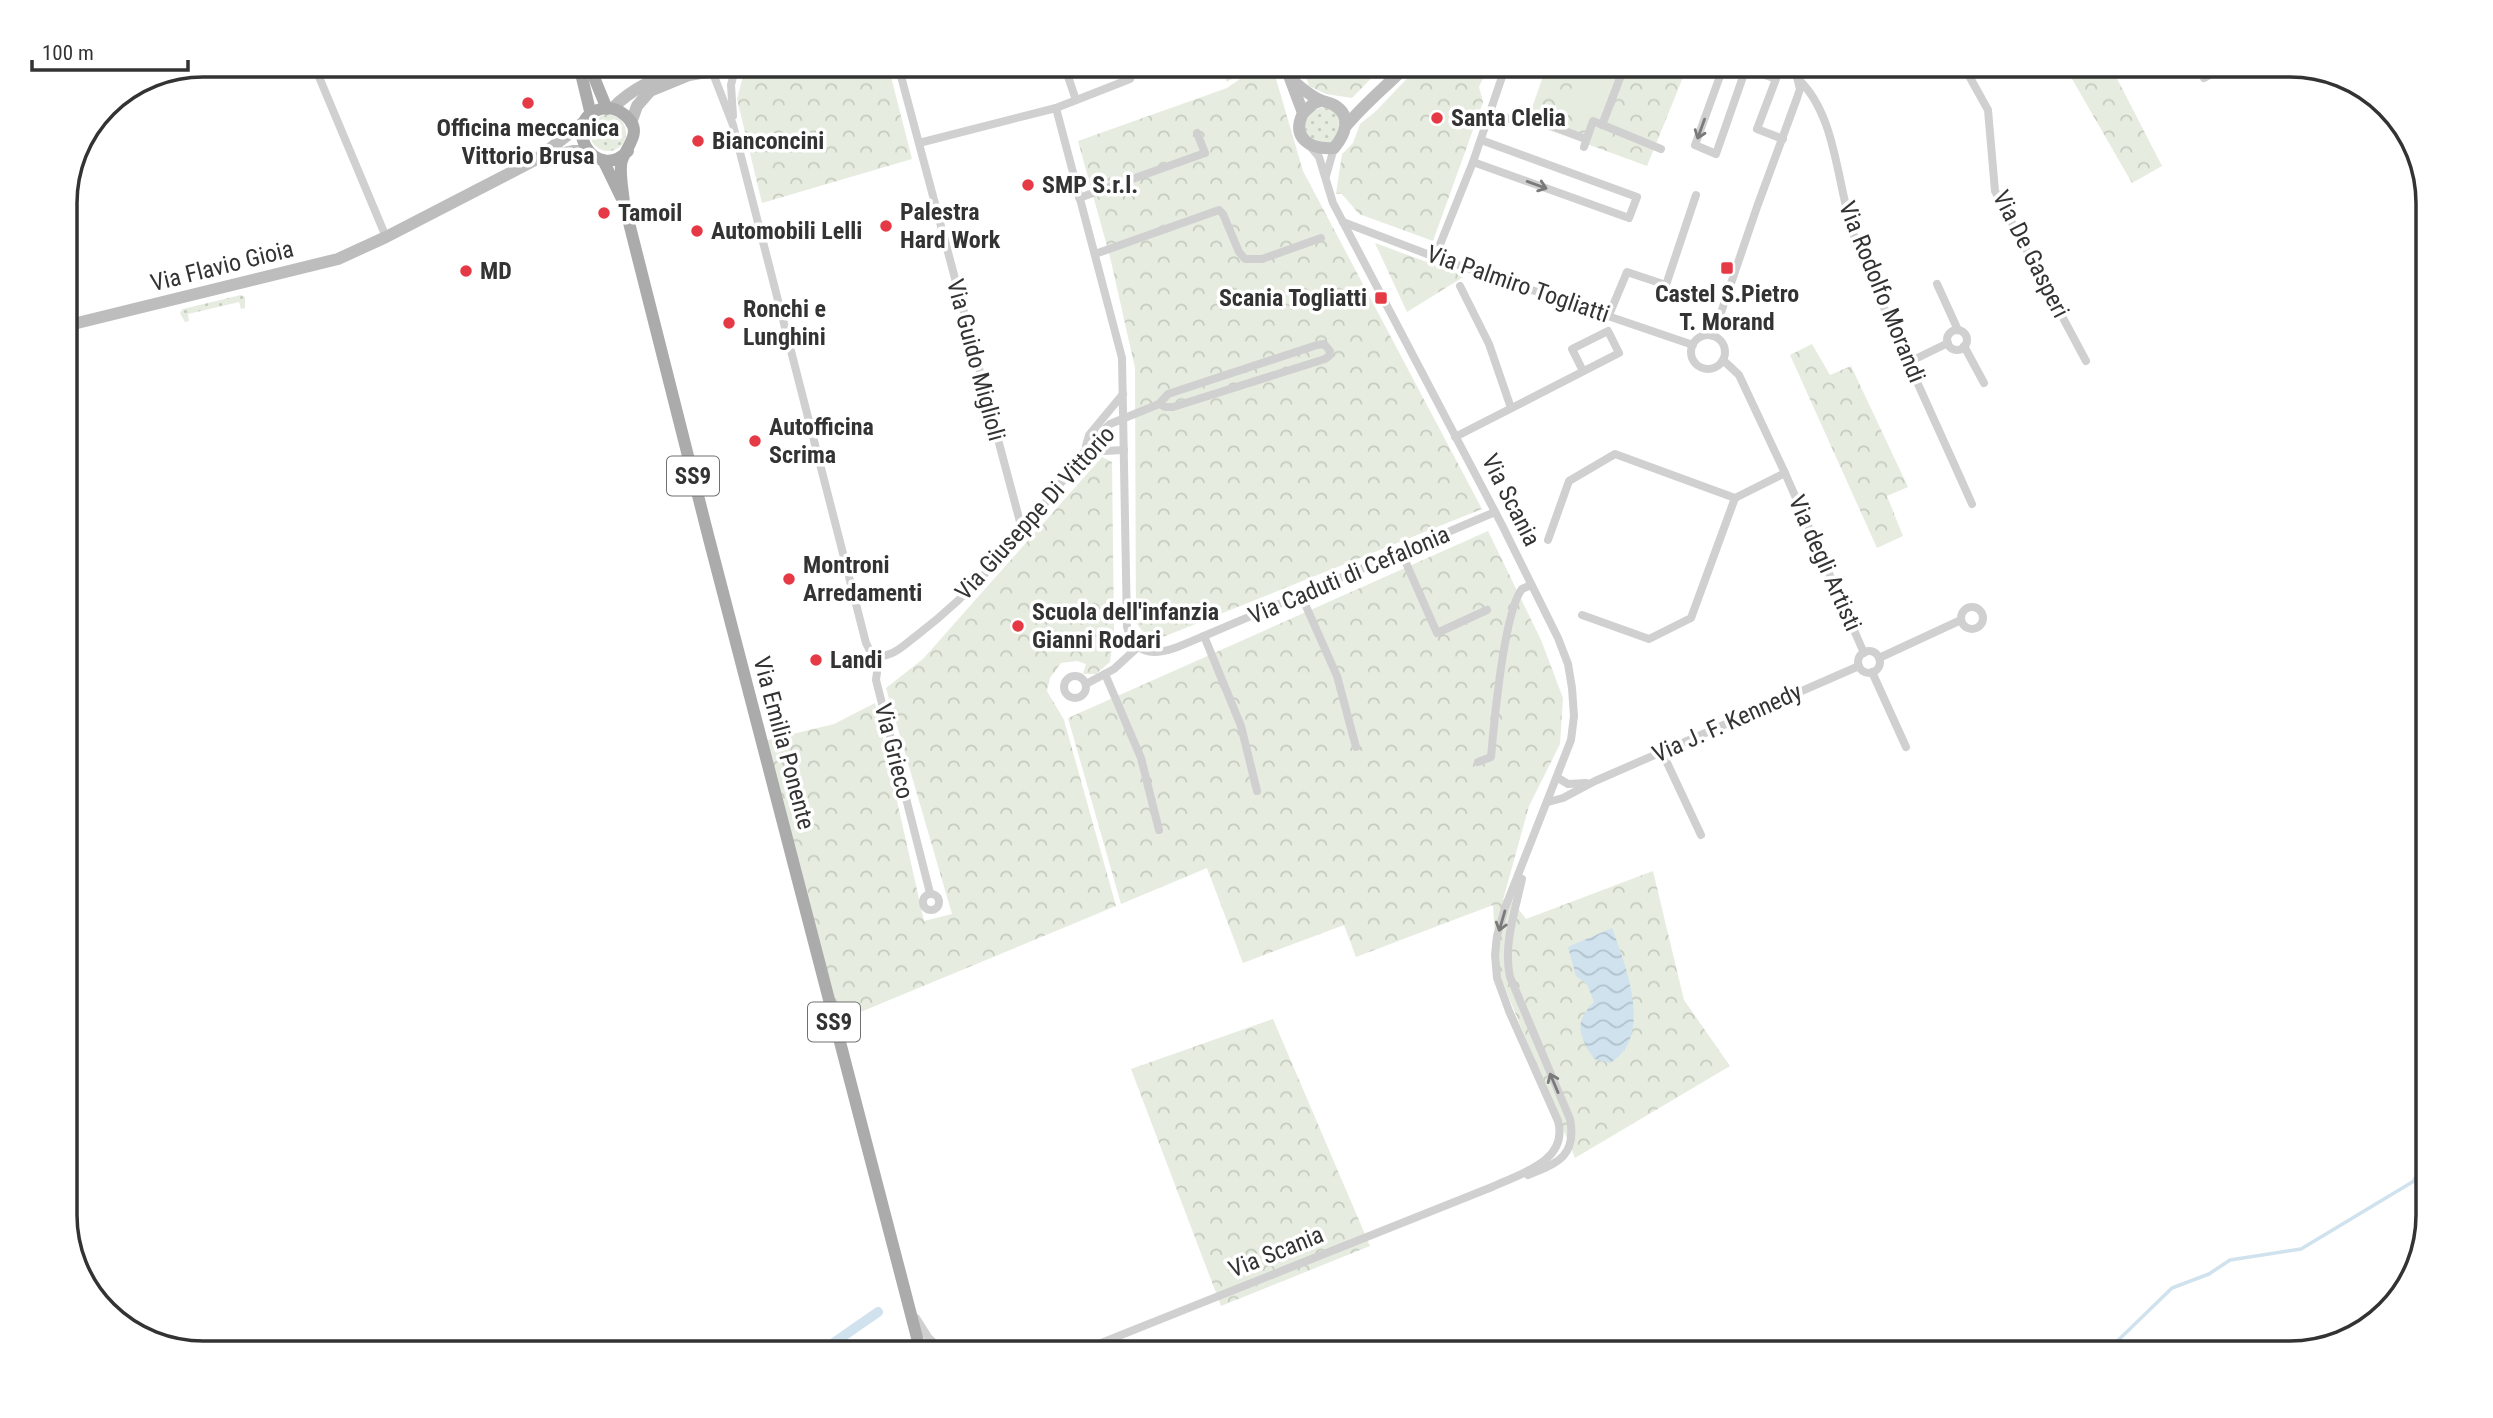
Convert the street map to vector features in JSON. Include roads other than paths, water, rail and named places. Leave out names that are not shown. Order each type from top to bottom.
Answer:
[{"type":"main road","points":[[582,77],[588,100],[588,118],[582,137],[588,151]]},
{"type":"main road","points":[[595,77],[610,108],[623,114],[631,123]]},
{"type":"main road","points":[[537,159],[588,118],[610,108],[659,77]]},
{"type":"main road","points":[[537,159],[573,151],[588,151],[603,160],[614,160],[628,151],[633,137],[631,123],[637,106],[650,91],[684,77]]},
{"type":"main road","points":[[1306,142],[1318,148],[1334,148],[1342,139],[1346,126],[1364,104],[1396,77]]},
{"type":"main road","name":"Via Scania","points":[[1291,79],[1321,102],[1336,105],[1364,104]]},
{"type":"main road","name":"Via Scania","points":[[1291,79],[1303,113],[1300,131],[1306,142]]},
{"type":"main road","points":[[1303,113],[1307,107],[1321,102]]},
{"type":"main road","points":[[1336,105],[1345,118],[1346,126]]},
{"type":"main road","name":"SS9","points":[[624,203],[621,162],[628,151]]},
{"type":"main road","name":"Via Flavio Gioia","points":[[77,323],[338,259],[537,159]]},
{"type":"main road","name":"SS9","points":[[603,160],[624,203]]},
{"type":"main road","name":"Via Emilia Ponente","points":[[624,203],[905,1294]]},
{"type":"main road","name":"SS9","points":[[905,1294],[918,1341]]},
{"type":"street","points":[[319,77],[386,237]]},
{"type":"street","points":[[713,77],[733,125],[866,643],[870,651],[879,656]]},
{"type":"street","points":[[732,77],[733,125]]},
{"type":"street","name":"Via Guido Miglioli","points":[[901,77],[1023,533]]},
{"type":"street","points":[[1068,77],[1076,100]]},
{"type":"street","points":[[1435,257],[1473,162],[1502,77]]},
{"type":"street","points":[[1602,125],[1620,77]]},
{"type":"street","points":[[1720,77],[1695,145],[1716,154],[1739,77]]},
{"type":"street","points":[[1771,77],[1776,79],[1757,129],[1783,139]]},
{"type":"street","points":[[1713,336],[1797,98],[1798,77]]},
{"type":"street","name":"Via De Gasperi","points":[[1970,77],[1988,110],[1995,191],[2087,361]]},
{"type":"street","points":[[919,143],[1056,108],[1130,79]]},
{"type":"street","name":"Via Rodolfo Morandi","points":[[1799,80],[1810,93],[1825,124],[1856,241],[1972,504]]},
{"type":"street","name":"Via Giuseppe Di Vittorio","points":[[1056,108],[1122,358],[1127,627],[1129,636],[1139,646]]},
{"type":"street","points":[[1490,112],[1527,125],[1538,121],[1585,143],[1592,121],[1661,149]]},
{"type":"street","points":[[1079,198],[1205,153],[1197,133]]},
{"type":"street","points":[[1473,162],[1629,218],[1637,198],[1480,140]]},
{"type":"street","name":"Via Scania","points":[[1306,142],[1319,157],[1333,203],[1495,512],[1569,664],[1574,716],[1571,740],[1497,936],[1495,965],[1509,1011],[1558,1121],[1560,1134],[1557,1148],[1545,1161],[1492,1187]]},
{"type":"street","points":[[1326,176],[1334,148]]},
{"type":"street","points":[[1609,315],[1627,272],[1666,285],[1696,195]]},
{"type":"street","points":[[1095,254],[1219,210],[1245,259],[1262,259],[1321,238]]},
{"type":"street","name":"Via Palmiro Togliatti","points":[[1343,222],[1435,257],[1693,345]]},
{"type":"street","points":[[1937,284],[1958,330],[1965,335],[1964,346],[1984,383]]},
{"type":"street","points":[[1460,286],[1489,344],[1511,408]]},
{"type":"street","points":[[1958,330],[1950,332],[1948,343],[1955,349],[1964,346]]},
{"type":"street","points":[[1455,437],[1619,353],[1608,331],[1572,349],[1583,371]]},
{"type":"street","points":[[1713,336],[1724,345],[1723,360],[1711,369],[1701,367],[1692,358],[1693,345],[1698,338],[1713,336]]},
{"type":"street","points":[[1909,362],[1948,343]]},
{"type":"street","points":[[1123,418],[1159,404],[1168,394],[1309,347],[1324,344],[1330,351],[1325,359],[1261,380],[1172,407],[1159,404]]},
{"type":"street","name":"Via degli Artisti","points":[[1723,360],[1739,375],[1864,653]]},
{"type":"street","points":[[1123,394],[1089,435],[1084,452],[1124,450]]},
{"type":"street","name":"Via Giuseppe Di Vittorio","points":[[879,656],[892,654],[926,629],[979,581],[1023,533],[1100,433],[1123,418]]},
{"type":"street","points":[[1548,540],[1569,481],[1615,454],[1735,498]]},
{"type":"street","points":[[1582,615],[1649,639],[1691,618],[1735,498],[1785,473]]},
{"type":"street","name":"Via Caduti di Cefalonia","points":[[1139,646],[1154,653],[1164,652],[1402,554],[1495,512]]},
{"type":"street","points":[[1402,554],[1437,634],[1487,610]]},
{"type":"street","points":[[1478,762],[1490,757],[1514,604],[1522,589],[1531,585]]},
{"type":"street","points":[[1301,596],[1336,676],[1356,747]]},
{"type":"street","points":[[1879,658],[1961,620]]},
{"type":"street","points":[[1204,636],[1241,726],[1257,791]]},
{"type":"street","points":[[1086,684],[1126,660],[1139,646]]},
{"type":"street","points":[[1872,652],[1879,658],[1879,666],[1872,672],[1864,671],[1859,666],[1859,657],[1864,653],[1872,652]]},
{"type":"street","name":"Via Grieco","points":[[879,656],[876,680],[930,893]]},
{"type":"street","name":"Via J. F. Kennedy","points":[[1548,802],[1563,798],[1595,781],[1859,666]]},
{"type":"street","points":[[1872,672],[1906,747]]},
{"type":"street","points":[[1105,674],[1141,758],[1159,830]]},
{"type":"street","points":[[1662,752],[1700,835]]},
{"type":"street","points":[[1558,778],[1578,785],[1595,781]]},
{"type":"street","name":"Via Scania","points":[[1106,1341],[1561,1160],[1571,1142],[1570,1119],[1508,967],[1509,942],[1526,857]]},
{"type":"street","points":[[905,1294],[932,1341]]},
{"type":"water","points":[[1612,928],[1629,981],[1634,1019],[1631,1036],[1623,1051],[1610,1063],[1594,1059],[1582,1036],[1583,1017],[1594,1002],[1587,984],[1576,976],[1568,947]]},
{"type":"waterway","points":[[2117,1341],[2172,1288],[2209,1274],[2230,1260],[2301,1249],[2414,1181],[2416,1176]]},
{"type":"waterway","points":[[836,1341],[878,1312]]},
{"type":"place","name":"Officina meccanica Vittorio Brusa","points":[[528,103]]},
{"type":"place","name":"Santa Clelia","points":[[1437,118]]},
{"type":"place","name":"Bianconcini","points":[[698,141]]},
{"type":"place","name":"SMP S.r.l.","points":[[1028,185]]},
{"type":"place","name":"Tamoil","points":[[604,213]]},
{"type":"place","name":"Palestra Hard Work","points":[[886,226]]},
{"type":"place","name":"Automobili Lelli","points":[[697,231]]},
{"type":"place","name":"Castel S.Pietro T. Morand","points":[[1727,268]]},
{"type":"place","name":"MD","points":[[466,271]]},
{"type":"place","name":"Scania Togliatti","points":[[1381,298]]},
{"type":"place","name":"Ronchi e Lunghini","points":[[729,323]]},
{"type":"place","name":"Autofficina Scrima","points":[[755,441]]},
{"type":"place","name":"Montroni Arredamenti","points":[[789,579]]},
{"type":"place","name":"Scuola dell'infanzia Gianni Rodari","points":[[1018,626]]},
{"type":"place","name":"Landi","points":[[816,660]]}]
